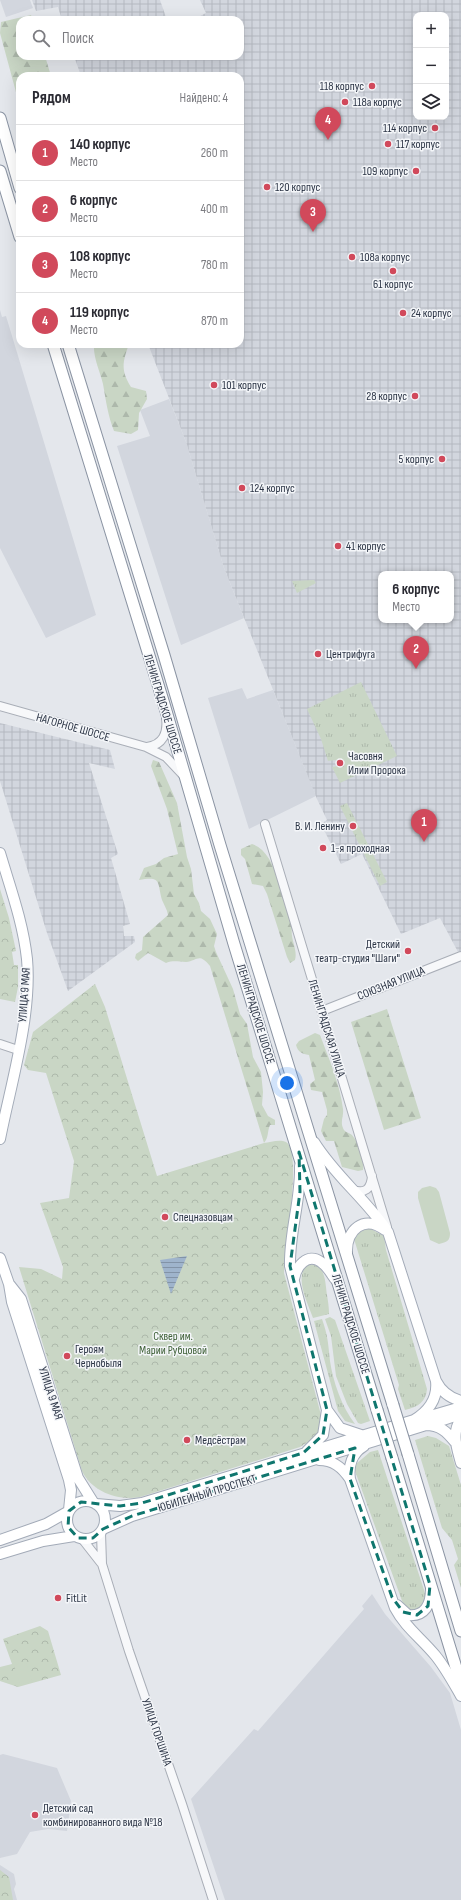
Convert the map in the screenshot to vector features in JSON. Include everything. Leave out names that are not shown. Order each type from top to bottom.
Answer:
[{"type":"highway","points":[[0,118],[16,174]]},
{"type":"highway","points":[[0,171],[16,224]]},
{"type":"highway","name":"ЛЕНИНГРАДСКОЕ ШОССЕ","points":[[53,348],[164,704],[234,944],[461,1684]]},
{"type":"highway","name":"ЛЕНИНГРАДСКОЕ ШОССЕ","points":[[69,348],[164,654],[308,1134],[393,1405],[461,1631]]},
{"type":"main road","name":"УЛИЦА 9 МАЯ","points":[[0,853],[23,933],[27,958],[27,987],[18,1050],[0,1138]]},
{"type":"main road","points":[[308,1134],[329,1165],[353,1190],[374,1220],[388,1232],[436,1381],[442,1390],[450,1397],[461,1401]]},
{"type":"main road","points":[[299,1152],[300,1192],[290,1254],[290,1266],[328,1410],[340,1428],[366,1440],[426,1425],[461,1414]]},
{"type":"main road","points":[[348,1261],[347,1248],[350,1233],[359,1226],[374,1220]]},
{"type":"main road","name":"УЛИЦА 9 МАЯ","points":[[0,1258],[9,1284],[12,1302],[69,1480],[71,1490],[69,1511]]},
{"type":"main road","points":[[294,1281],[300,1265],[307,1260],[319,1260],[326,1266],[341,1289]]},
{"type":"main road","name":"УЛИЦА 9 МАЯ","points":[[9,1284],[21,1299],[78,1478],[82,1487],[95,1503]]},
{"type":"main road","points":[[414,1420],[431,1406],[436,1391],[436,1381]]},
{"type":"main road","points":[[461,1407],[414,1420],[366,1440],[352,1458],[349,1471],[350,1479],[395,1608],[404,1623],[434,1654],[453,1680],[461,1696]]},
{"type":"main road","points":[[303,1453],[323,1435],[328,1410]]},
{"type":"main road","points":[[461,1419],[456,1431],[455,1442],[461,1463]]},
{"type":"main road","points":[[426,1425],[433,1425],[445,1430],[455,1442]]},
{"type":"main road","name":"ЮБИЛЕЙНЫЙ ПРОСПЕКТ","points":[[0,1540],[46,1524],[69,1511],[81,1502],[120,1506],[142,1503],[303,1453],[366,1440]]},
{"type":"main road","name":"ЮБИЛЕЙНЫЙ ПРОСПЕКТ","points":[[0,1554],[51,1539],[93,1538],[102,1531],[132,1516],[313,1461],[366,1440]]},
{"type":"main road","points":[[313,1461],[327,1461],[334,1463],[341,1467],[350,1479]]},
{"type":"main road","points":[[95,1503],[105,1515],[102,1531]]},
{"type":"main road","points":[[69,1511],[67,1516],[68,1527],[79,1538]]},
{"type":"main road","points":[[392,1597],[403,1612],[408,1615],[417,1615],[428,1606],[431,1596],[430,1585]]},
{"type":"main road","points":[[448,1590],[461,1609]]},
{"type":"street","points":[[146,747],[159,744],[166,733],[164,704]]},
{"type":"street","name":"НАГОРНОЕ ШОССЕ","points":[[0,706],[146,747],[166,757],[185,777]]},
{"type":"street","name":"ЛЕНИНГРАДСКАЯ УЛИЦА","points":[[265,824],[388,1232]]},
{"type":"street","name":"СОЮЗНАЯ УЛИЦА","points":[[322,1011],[461,956]]},
{"type":"street","points":[[0,1044],[18,1050]]},
{"type":"street","points":[[353,1190],[358,1192],[366,1191],[370,1185],[372,1175]]},
{"type":"street","points":[[374,1220],[380,1206]]},
{"type":"street","name":"УЛИЦА ГОРШИНА","points":[[102,1531],[100,1548],[102,1564],[129,1651],[182,1804],[213,1900]]},
{"type":"street","name":"УЛИЦА ГОРШИНА","points":[[79,1538],[102,1564]]},
{"type":"highlighted area","points":[[299,1152],[430,1585],[428,1606],[417,1615],[403,1612],[392,1597],[350,1479],[355,1448],[132,1516],[103,1529],[93,1538],[78,1538],[68,1527],[69,1511],[81,1502],[120,1506],[142,1503],[303,1453],[323,1435],[327,1410],[290,1266],[300,1192]]},
{"type":"shaded area","points":[[0,0],[30,0],[33,8],[6,17]]},
{"type":"shaded area","points":[[32,0],[160,0],[166,16],[61,16],[58,7],[36,11]]},
{"type":"shaded area","points":[[200,0],[461,0],[461,951],[458,952],[440,918],[401,934],[362,854],[341,864],[321,824],[327,820],[317,799],[224,568],[186,442],[150,348],[244,348],[244,72],[80,72],[75,60],[244,60],[244,16],[200,16],[206,13]]},
{"type":"shaded area","points":[[0,310],[2,317],[6,316],[96,615],[46,638],[0,548]]},
{"type":"shaded area","points":[[169,399],[186,442],[224,568],[244,618],[181,645],[117,446],[150,436],[140,410]]},
{"type":"shaded area","points":[[242,688],[247,699],[273,690],[316,796],[249,829],[208,698]]},
{"type":"shaded area","points":[[0,723],[110,750],[115,769],[89,763],[118,854],[111,858],[130,924],[123,926],[124,936],[134,936],[135,942],[68,991],[47,933],[0,781]]},
{"type":"shaded area","points":[[372,1594],[385,1614],[431,1667],[450,1693],[461,1730],[461,1900],[225,1900],[191,1799],[254,1729],[258,1731],[364,1609],[362,1606]]},
{"type":"shaded area","name":"Детский сад комбинированного вида №18","points":[[3,1754],[57,1768],[71,1801],[67,1831],[48,1829],[30,1832],[17,1854],[0,1858],[0,1755]]},
{"type":"shaded area","points":[[0,1865],[14,1874],[16,1884],[14,1889],[17,1900],[0,1900]]},
{"type":"green space","points":[[16,18],[16,60],[46,60],[50,72],[16,72],[16,92],[0,33],[1,22]]},
{"type":"green space","points":[[128,348],[124,361],[125,376],[131,387],[146,391],[147,399],[139,413],[138,430],[131,434],[114,431],[94,349]]},
{"type":"green space","points":[[314,580],[316,583],[297,593],[292,581]]},
{"type":"green space","points":[[361,682],[397,756],[340,783],[332,767],[344,765],[343,759],[328,761],[321,739],[307,709]]},
{"type":"green space","points":[[153,760],[159,762],[177,803],[187,857],[191,869],[194,894],[201,911],[210,919],[217,934],[214,946],[233,989],[240,1014],[247,1024],[253,1057],[261,1072],[263,1092],[262,1105],[268,1116],[275,1120],[275,1125],[270,1125],[267,1139],[264,1143],[210,966],[200,958],[186,962],[174,961],[166,963],[148,953],[138,961],[135,958],[136,954],[142,950],[143,937],[168,915],[157,882],[152,879],[139,880],[144,868],[156,864],[164,858],[178,854],[167,809],[151,766]]},
{"type":"green space","points":[[347,803],[387,882],[380,886],[340,806]]},
{"type":"green space","points":[[252,844],[261,849],[268,857],[279,880],[292,928],[292,936],[296,952],[295,960],[290,963],[267,894],[263,886],[252,884],[245,859],[241,855],[241,849]]},
{"type":"green space","points":[[0,889],[9,918],[16,951],[12,952],[14,965],[18,965],[18,987],[15,1002],[0,999]]},
{"type":"green space","name":"Сквер им. Марии Рубцовой","points":[[95,984],[105,1007],[157,1176],[264,1143],[284,1141],[291,1149],[293,1182],[284,1273],[322,1419],[318,1436],[300,1447],[140,1497],[132,1498],[123,1498],[99,1490],[86,1478],[82,1471],[19,1267],[41,1269],[62,1279],[63,1267],[40,1203],[69,1198],[74,1161],[46,1073],[28,1070],[24,1065],[33,1032]]},
{"type":"green space","points":[[387,1009],[421,1118],[384,1130],[351,1022]]},
{"type":"green space","points":[[315,1033],[320,1035],[337,1081],[342,1100],[343,1128],[352,1135],[357,1142],[361,1152],[363,1170],[358,1171],[342,1167],[334,1141],[326,1141],[321,1131],[324,1119],[327,1115],[322,1092],[311,1090],[310,1084],[315,1080],[309,1055],[301,1052],[296,1045],[299,1041]]},
{"type":"green space","points":[[430,1186],[436,1188],[439,1192],[450,1233],[448,1241],[439,1244],[430,1240],[418,1198],[418,1192],[422,1188]]},
{"type":"green space","points":[[365,1229],[371,1229],[384,1236],[386,1250],[427,1389],[423,1401],[414,1407],[405,1410],[398,1389],[399,1385],[354,1239],[356,1234]]},
{"type":"green space","points":[[307,1265],[318,1267],[323,1274],[326,1284],[329,1314],[313,1318],[305,1298],[302,1284],[303,1270]]},
{"type":"green space","points":[[330,1317],[335,1320],[370,1421],[361,1424],[358,1423],[347,1404],[336,1376],[331,1336],[325,1319]]},
{"type":"green space","points":[[322,1319],[327,1335],[331,1369],[336,1386],[346,1410],[355,1424],[345,1421],[338,1411],[314,1321]]},
{"type":"green space","points":[[428,1436],[436,1438],[449,1446],[461,1485],[461,1588],[454,1565],[458,1559],[452,1540],[442,1528],[415,1440]]},
{"type":"green space","points":[[378,1450],[426,1596],[426,1600],[421,1608],[411,1611],[405,1609],[355,1471],[356,1464],[370,1452]]},
{"type":"green space","points":[[40,1626],[48,1631],[61,1675],[18,1687],[0,1681],[0,1667],[12,1664],[3,1639]]},
{"type":"green space","points":[[26,1662],[32,1681],[20,1684],[14,1665]]},
{"type":"green space","points":[[0,1870],[9,1877],[13,1900],[0,1900]]},
{"type":"water","points":[[187,1256],[171,1294],[160,1260]]},
{"type":"place","name":"118 корпус","points":[[372,86]]},
{"type":"place","name":"118а корпус","points":[[345,102]]},
{"type":"place","name":"114 корпус","points":[[435,128]]},
{"type":"place","name":"119 корпус","points":[[328,140]]},
{"type":"place","name":"117 корпус","points":[[388,144]]},
{"type":"place","name":"109 корпус","points":[[416,171]]},
{"type":"place","name":"120 корпус","points":[[267,187]]},
{"type":"place","name":"108 корпус","points":[[313,232]]},
{"type":"place","name":"108а корпус","points":[[352,257]]},
{"type":"place","name":"61 корпус","points":[[393,271]]},
{"type":"place","name":"24 корпус","points":[[403,313]]},
{"type":"place","name":"101 корпус","points":[[214,385]]},
{"type":"place","name":"28 корпус","points":[[415,396]]},
{"type":"place","name":"5 корпус","points":[[442,459]]},
{"type":"place","name":"124 корпус","points":[[242,488]]},
{"type":"place","name":"41 корпус","points":[[338,546]]},
{"type":"place","name":"Центрифуга","points":[[318,654]]},
{"type":"place","name":"6 корпус","points":[[416,669]]},
{"type":"place","name":"Часовня Илии Пророка","points":[[340,763]]},
{"type":"place","name":"В. И. Ленину","points":[[353,826]]},
{"type":"place","name":"140 корпус","points":[[424,842]]},
{"type":"place","name":"1-я проходная","points":[[323,848]]},
{"type":"place","name":"Детский театр-студия \"Шаги\"","points":[[408,951]]},
{"type":"place","name":"Спецназовцам","points":[[165,1217]]},
{"type":"place","name":"Героям Чернобыля","points":[[67,1356]]},
{"type":"place","name":"Медсёстрам","points":[[187,1440]]},
{"type":"place","name":"FitLit","points":[[58,1598]]},
{"type":"place","name":"Детский сад комбинированного вида №18","points":[[35,1815]]}]
